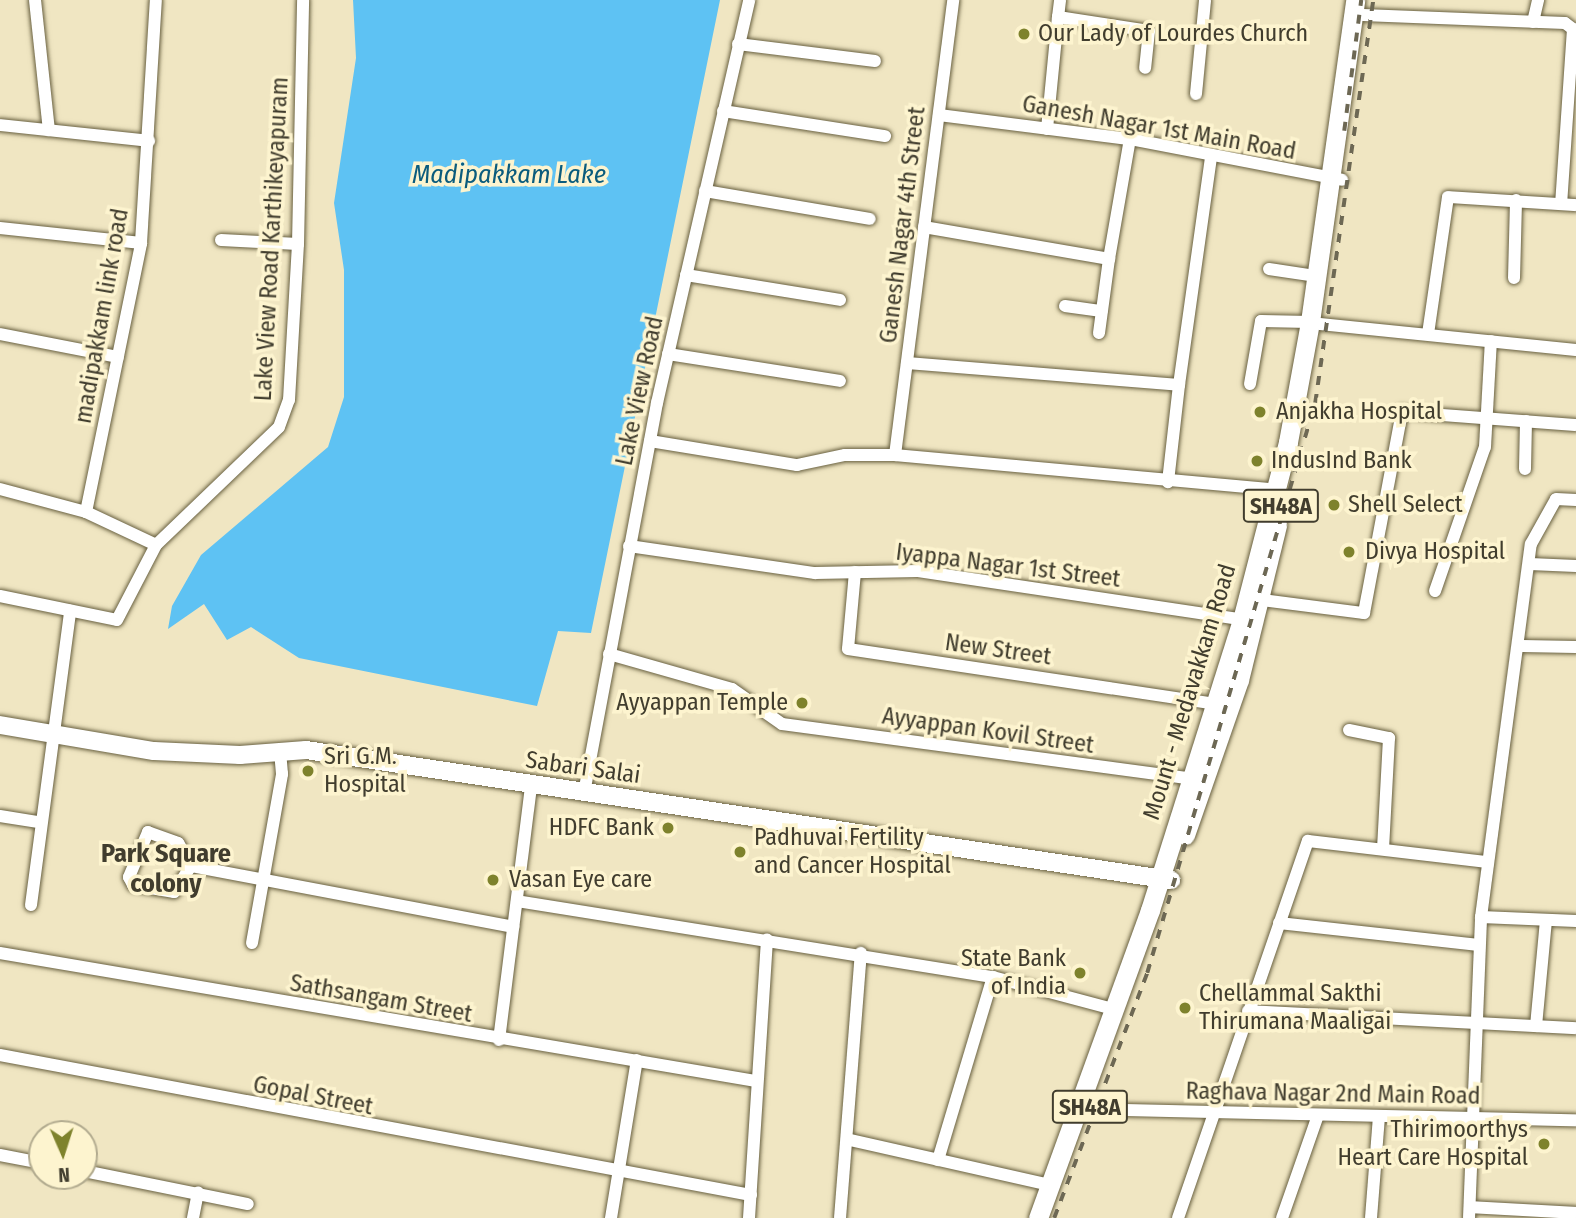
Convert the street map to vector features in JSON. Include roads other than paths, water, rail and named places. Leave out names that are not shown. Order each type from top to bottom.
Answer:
[{"type":"main road","name":"Mount - Medavakkam Road","points":[[1050,1218],[1113,1009],[1165,878],[1188,778],[1249,621],[1262,600],[1315,323],[1361,5]]},
{"type":"main road","name":"Mount - Medavakkam Road","points":[[1038,1218],[1049,1185],[1082,1110],[1165,878],[1249,621],[1276,489],[1315,323],[1316,276],[1336,179]]},
{"type":"main road","name":"Sabari Salai","points":[[0,724],[154,751],[280,753],[306,750],[531,786],[1165,878]]},
{"type":"street","name":"madipakkam link road","points":[[86,512],[141,243],[156,0]]},
{"type":"street","name":"Lake View Road Karthikeyapuram","points":[[70,611],[117,620],[156,545],[253,455],[285,415],[298,244],[303,0]]},
{"type":"street","name":"Lake View Road","points":[[584,793],[650,441],[748,0]]},
{"type":"street","name":"Ganesh Nagar 4th Street","points":[[895,455],[953,0]]},
{"type":"street","points":[[1047,129],[1060,0]]},
{"type":"street","points":[[1196,94],[1205,0]]},
{"type":"street","points":[[1533,22],[1538,0]]},
{"type":"street","points":[[37,5],[49,130]]},
{"type":"street","points":[[1361,5],[1533,22],[1573,29],[1561,203]]},
{"type":"street","points":[[1059,17],[1149,31],[1145,68]]},
{"type":"street","points":[[738,44],[875,61]]},
{"type":"street","points":[[723,111],[885,136]]},
{"type":"street","name":"Ganesh Nagar 1st Main Road","points":[[939,115],[1130,139],[1211,157],[1336,179]]},
{"type":"street","points":[[0,125],[149,141]]},
{"type":"street","points":[[1099,333],[1130,139]]},
{"type":"street","points":[[1168,482],[1211,157]]},
{"type":"street","points":[[705,191],[870,219]]},
{"type":"street","points":[[1428,334],[1448,197],[1576,205]]},
{"type":"street","points":[[1514,278],[1516,200]]},
{"type":"street","points":[[924,227],[1109,259]]},
{"type":"street","points":[[0,228],[141,243]]},
{"type":"street","points":[[221,240],[298,244]]},
{"type":"street","points":[[1269,269],[1316,276]]},
{"type":"street","points":[[686,275],[840,300]]},
{"type":"street","points":[[1065,306],[1102,311]]},
{"type":"street","points":[[1251,384],[1261,321],[1315,323],[1576,350]]},
{"type":"street","points":[[0,334],[118,357]]},
{"type":"street","points":[[1435,591],[1485,447],[1491,341]]},
{"type":"street","points":[[668,354],[839,381]]},
{"type":"street","points":[[907,363],[1179,385]]},
{"type":"street","points":[[1262,600],[1364,613],[1396,420],[1402,412],[1576,425]]},
{"type":"street","points":[[1525,469],[1526,421]]},
{"type":"street","points":[[650,441],[797,465],[845,455],[895,455],[1168,482],[1276,489]]},
{"type":"street","points":[[0,489],[86,512],[156,545]]},
{"type":"street","points":[[1576,500],[1556,499],[1544,513],[1530,564],[1522,646],[1486,862],[1480,917],[1473,1022],[1478,1118],[1470,1212],[1576,1213]]},
{"type":"street","name":"Iyappa Nagar 1st Street","points":[[629,546],[815,573],[918,571],[1249,621]]},
{"type":"street","points":[[1530,564],[1576,566]]},
{"type":"street","name":"New Street","points":[[855,572],[848,649],[1217,704]]},
{"type":"street","points":[[0,596],[70,611],[39,822],[31,905]]},
{"type":"street","points":[[1522,646],[1576,647]]},
{"type":"street","name":"Ayyappan Kovil Street","points":[[610,654],[732,689],[782,724],[1188,778]]},
{"type":"street","points":[[1349,730],[1389,738],[1383,848]]},
{"type":"street","points":[[251,943],[282,774],[280,753]]},
{"type":"street","points":[[499,1040],[531,786]]},
{"type":"street","points":[[0,816],[39,822]]},
{"type":"street","points":[[191,866],[174,892],[133,885],[129,877],[148,832],[178,843],[191,866],[513,927]]},
{"type":"street","points":[[1178,1218],[1308,841],[1486,862]]},
{"type":"street","points":[[517,901],[993,977],[1113,1009]]},
{"type":"street","points":[[1480,917],[1576,921]]},
{"type":"street","points":[[1536,1026],[1546,920]]},
{"type":"street","points":[[1279,923],[1479,945]]},
{"type":"street","points":[[748,1218],[767,940]]},
{"type":"street","name":"Sathsangam Street","points":[[0,953],[499,1040],[756,1081]]},
{"type":"street","points":[[840,1218],[850,1140],[860,954]]},
{"type":"street","points":[[938,1160],[993,977]]},
{"type":"street","points":[[1248,1011],[1576,1028]]},
{"type":"street","name":"Gopal Street","points":[[0,1055],[388,1132],[620,1170],[751,1195]]},
{"type":"street","points":[[611,1218],[637,1060]]},
{"type":"street","name":"Raghava Nagar 2nd Main Road","points":[[1082,1110],[1576,1120]]},
{"type":"street","points":[[1282,1218],[1318,1115]]},
{"type":"street","points":[[1371,1218],[1379,1116]]},
{"type":"street","points":[[850,1140],[1049,1185]]},
{"type":"street","points":[[0,1155],[28,1160]]},
{"type":"street","points":[[98,1174],[248,1204]]},
{"type":"street","points":[[192,1218],[198,1192]]},
{"type":"water","name":"Madipakkam Lake","points":[[353,0],[720,0],[591,633],[558,631],[537,706],[299,658],[251,627],[227,640],[204,604],[168,629],[172,606],[201,555],[328,447],[344,397],[344,270],[334,203],[356,58]]},
{"type":"railway","points":[[1344,131],[1361,0]]},
{"type":"railway","points":[[1054,1218],[1147,973],[1315,403],[1373,0]]},
{"type":"place","name":"Our Lady of Lourdes Church","points":[[1024,34]]},
{"type":"place","name":"Anjakha Hospital","points":[[1260,412]]},
{"type":"place","name":"IndusInd Bank","points":[[1257,461]]},
{"type":"place","name":"Shell Select","points":[[1334,505]]},
{"type":"place","name":"Divya Hospital","points":[[1349,552]]},
{"type":"place","name":"Ayyappan Temple","points":[[802,703]]},
{"type":"place","name":"Sri G.M. Hospital","points":[[308,771]]},
{"type":"place","name":"HDFC Bank","points":[[668,828]]},
{"type":"place","name":"Padhuvai Fertility and Cancer Hospital","points":[[740,852]]},
{"type":"place","name":"Vasan Eye care","points":[[493,880]]},
{"type":"place","name":"State Bank of India","points":[[1080,973]]},
{"type":"place","name":"Chellammal Sakthi Thirumana Maaligai","points":[[1185,1008]]},
{"type":"place","name":"Thirimoorthys Heart Care Hospital","points":[[1544,1144]]},
{"type":"district","name":"Park Square colony","points":[[166,869]]}]
